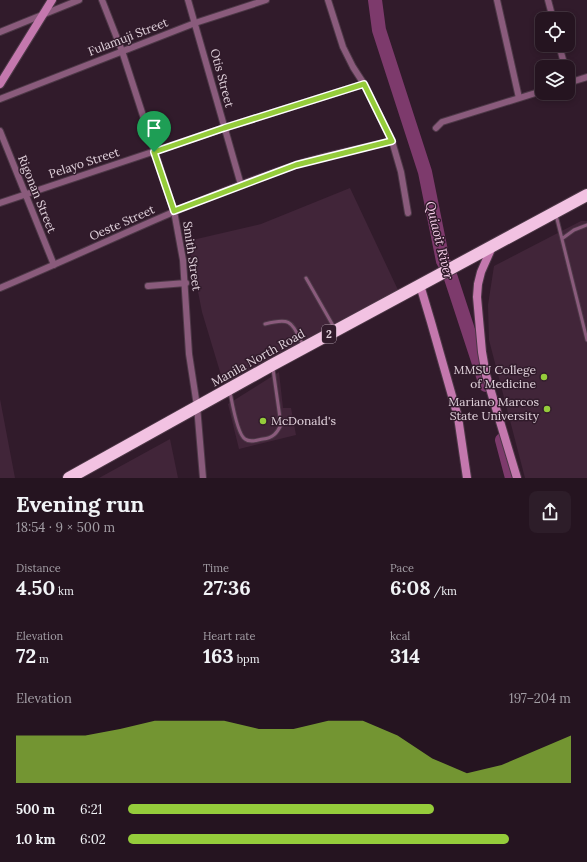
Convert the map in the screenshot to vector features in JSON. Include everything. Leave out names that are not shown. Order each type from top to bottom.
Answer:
[{"type":"highway","name":"Manila North Road","points":[[69,478],[197,406],[587,194]]},
{"type":"street","points":[[0,84],[52,0]]},
{"type":"street","points":[[0,32],[79,0]]},
{"type":"street","name":"Smith Street","points":[[102,0],[122,52],[174,211],[186,283],[189,354],[197,406],[203,478]]},
{"type":"street","name":"Otis Street","points":[[188,0],[240,185]]},
{"type":"street","name":"Fulamuji Street","points":[[0,99],[195,22],[266,0]]},
{"type":"street","points":[[328,0],[343,47],[364,84],[392,141],[401,172],[408,213]]},
{"type":"street","points":[[497,0],[520,98]]},
{"type":"street","points":[[548,0],[551,12]]},
{"type":"street","points":[[575,80],[587,77]]},
{"type":"street","name":"Pelayo Street","points":[[0,203],[224,128],[364,84]]},
{"type":"street","points":[[436,128],[442,122],[535,93]]},
{"type":"street","name":"Rigonan Street","points":[[0,131],[54,265]]},
{"type":"street","name":"Oeste Street","points":[[0,288],[174,211],[240,185],[296,165],[392,141]]},
{"type":"street","points":[[492,246],[481,272],[478,284],[477,297],[481,345],[486,375],[517,478]]},
{"type":"street","points":[[148,286],[186,283]]},
{"type":"street","points":[[425,283],[432,322],[458,417],[467,478]]},
{"type":"lane","points":[[555,212],[563,238],[587,340]]},
{"type":"lane","points":[[563,238],[574,230],[587,225]]},
{"type":"lane","points":[[306,278],[336,331]]},
{"type":"lane","points":[[265,324],[281,320],[288,322],[293,326],[304,348]]},
{"type":"lane","points":[[229,389],[240,433],[244,439],[250,441],[269,438],[278,432],[281,425],[272,365]]},
{"type":"shaded area","points":[[350,188],[398,290],[224,385],[202,312],[188,241],[261,224]]},
{"type":"shaded area","name":"Mariano Marcos State University","points":[[581,221],[587,221],[587,478],[525,478],[489,340],[488,305],[494,266]]},
{"type":"shaded area","name":"McDonald's","points":[[279,372],[283,408],[291,408],[296,435],[239,449],[228,404]]},
{"type":"shaded area","points":[[0,399],[15,478],[0,478]]},
{"type":"shaded area","points":[[170,439],[178,478],[99,478]]},
{"type":"waterway","name":"Quiaoit River","points":[[375,0],[379,30],[425,172],[443,261],[449,272],[486,385]]},
{"type":"waterway","name":"Quiaoit River","points":[[502,440],[512,478]]},
{"type":"place","name":"MMSU College of Medicine","points":[[544,377]]},
{"type":"place","name":"Mariano Marcos State University","points":[[547,409]]},
{"type":"place","name":"McDonald's","points":[[263,421]]},
{"type":"route","points":[[364,84],[392,141],[296,165],[174,211],[154,152],[224,128],[364,84]]}]
